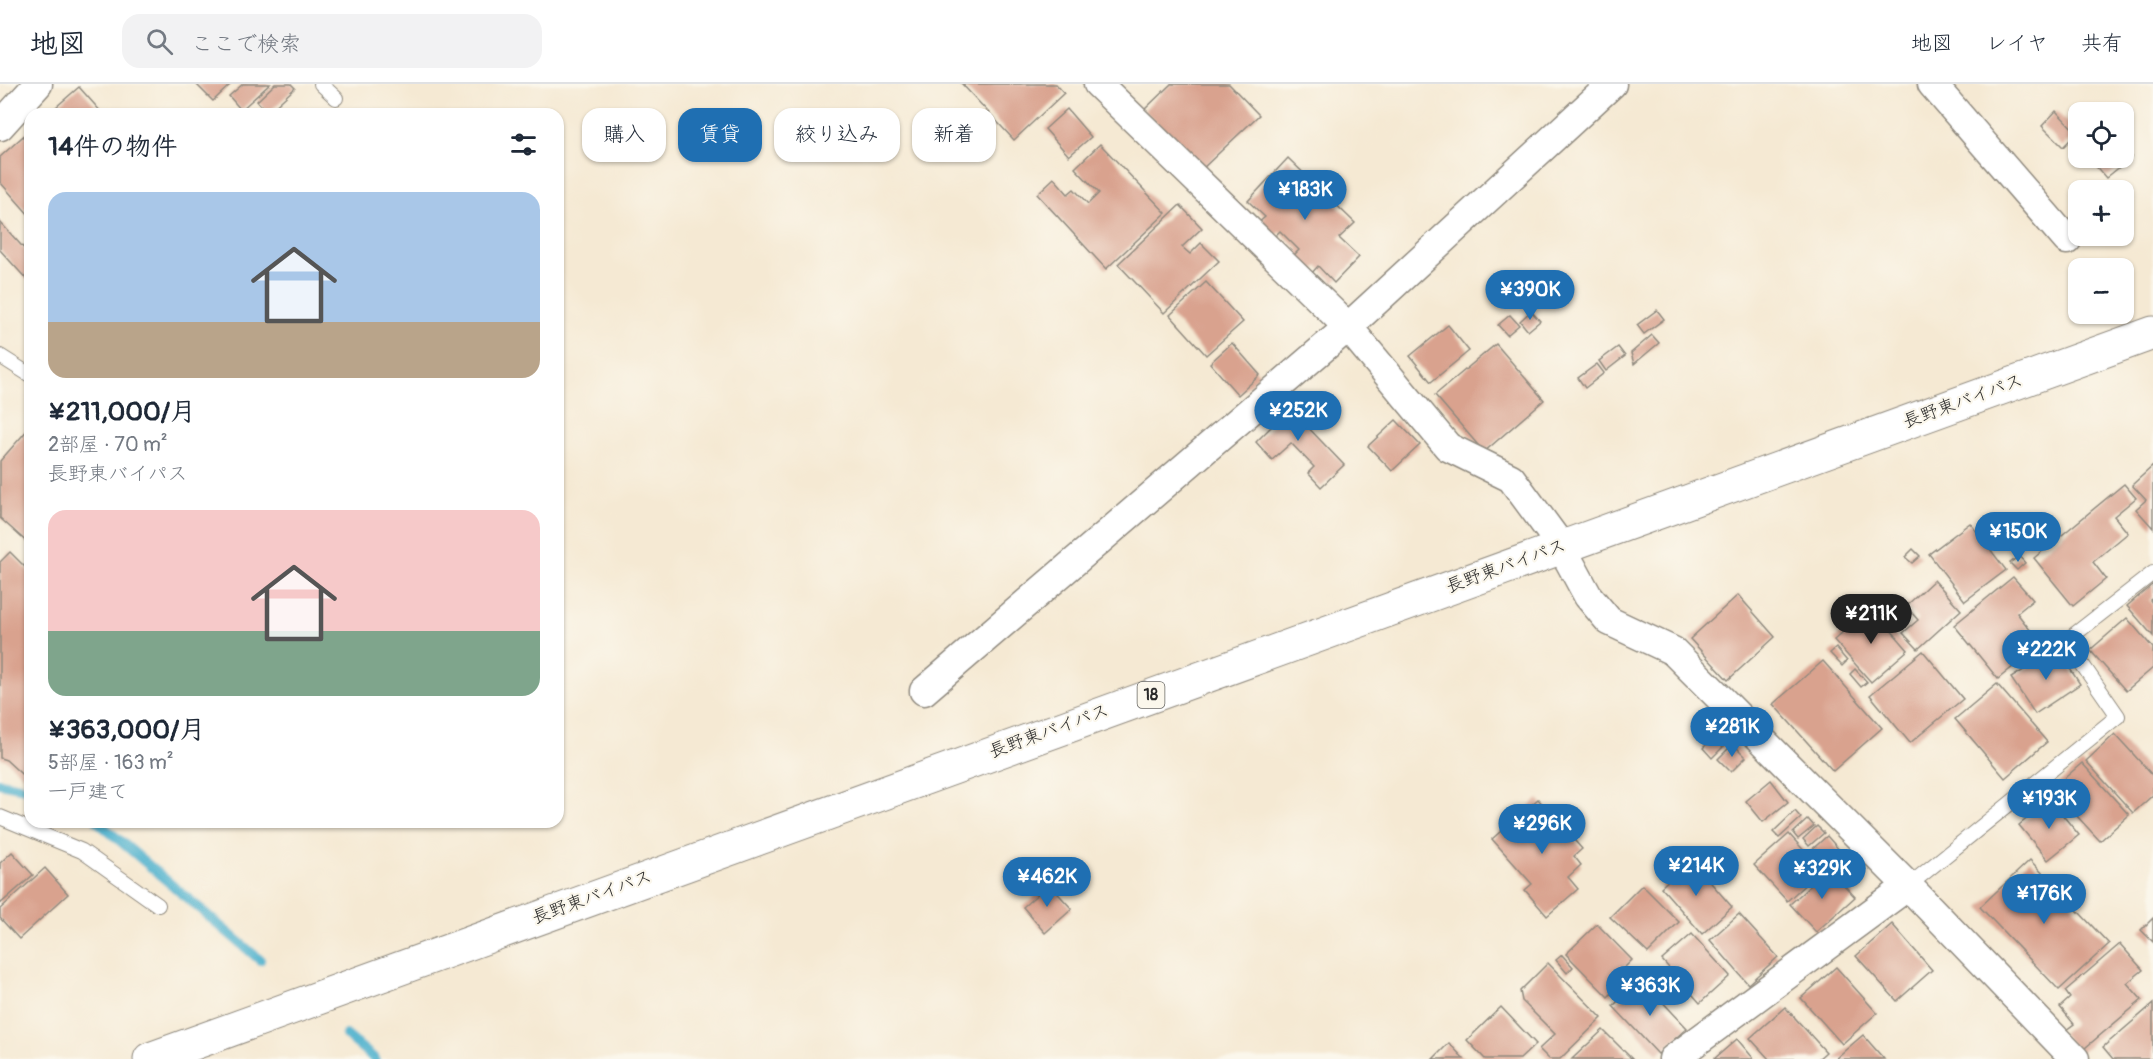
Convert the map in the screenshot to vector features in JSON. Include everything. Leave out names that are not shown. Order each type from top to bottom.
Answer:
[{"type":"highway","name":"長野東バイパス","points":[[150,1059],[2153,333]]},
{"type":"street","points":[[0,126],[38,84]]},
{"type":"street","points":[[1098,84],[1348,327],[1448,447],[1510,478],[1562,546],[1588,596],[1609,621],[1673,651],[1908,886],[2075,1059]]},
{"type":"street","points":[[924,691],[1348,327],[1612,84]]},
{"type":"street","points":[[1932,84],[2067,240]]},
{"type":"street","points":[[1673,1059],[1908,886]]},
{"type":"lane","points":[[321,84],[336,98]]},
{"type":"lane","points":[[0,356],[24,371]]},
{"type":"lane","points":[[1908,886],[2118,716],[2066,641],[2153,573]]},
{"type":"lane","points":[[0,817],[24,827]]},
{"type":"lane","points":[[27,828],[82,851],[158,905]]},
{"type":"building","points":[[196,84],[231,84],[213,101]]},
{"type":"building","points":[[243,84],[270,84],[243,108],[239,108],[229,96]]},
{"type":"building","points":[[275,84],[291,84],[295,88],[273,108],[263,108],[257,101]]},
{"type":"building","points":[[962,84],[1056,84],[1064,93],[1014,140],[996,121],[996,108],[984,108]]},
{"type":"building","points":[[1171,84],[1229,84],[1259,115],[1201,170],[1144,110]]},
{"type":"building","points":[[79,87],[98,108],[55,108]]},
{"type":"building","points":[[1067,109],[1091,137],[1069,156],[1045,129]]},
{"type":"building","points":[[2056,111],[2068,124],[2068,142],[2063,147],[2042,126]]},
{"type":"building","points":[[24,135],[24,209],[0,182],[0,157]]},
{"type":"building","points":[[1100,144],[1166,213],[1106,269],[1037,194],[1054,178],[1068,194],[1074,189],[1088,204],[1099,193],[1075,168]]},
{"type":"building","points":[[1288,158],[1355,223],[1339,238],[1359,257],[1334,283],[1318,266],[1311,274],[1293,256],[1299,250],[1280,231],[1271,240],[1256,225],[1265,217],[1248,201]]},
{"type":"building","points":[[2097,168],[2118,168],[2106,178]]},
{"type":"building","points":[[1180,205],[1202,228],[1182,247],[1190,254],[1201,243],[1219,261],[1164,313],[1118,264]]},
{"type":"building","points":[[0,222],[24,248],[24,276],[0,250]]},
{"type":"building","points":[[1206,282],[1243,322],[1206,355],[1170,315]]},
{"type":"building","points":[[1657,310],[1664,319],[1644,334],[1637,325]]},
{"type":"building","points":[[1531,311],[1540,321],[1528,331],[1520,321]]},
{"type":"building","points":[[1510,315],[1519,325],[1507,335],[1498,325]]},
{"type":"building","points":[[1448,325],[1469,351],[1431,382],[1410,356]]},
{"type":"building","points":[[1652,335],[1659,343],[1634,364],[1631,353]]},
{"type":"building","points":[[1232,343],[1260,375],[1238,395],[1210,363]]},
{"type":"building","points":[[1496,344],[1544,400],[1484,452],[1435,395]]},
{"type":"building","points":[[1618,347],[1625,356],[1606,371],[1599,361]]},
{"type":"building","points":[[1597,364],[1604,373],[1585,388],[1578,378]]},
{"type":"building","points":[[1280,398],[1344,465],[1321,487],[1308,473],[1314,467],[1291,443],[1272,460],[1256,442],[1272,426],[1263,415]]},
{"type":"building","points":[[1396,420],[1420,445],[1392,471],[1368,446]]},
{"type":"building","points":[[24,434],[24,540],[0,518],[0,461]]},
{"type":"building","points":[[2153,466],[2153,528],[2136,509],[2146,500],[2132,485]]},
{"type":"building","points":[[2124,484],[2136,498],[2114,516],[2128,533],[2093,562],[2106,579],[2073,606],[2034,558]]},
{"type":"building","points":[[1970,523],[2006,570],[1965,601],[1929,554]]},
{"type":"building","points":[[1913,549],[1920,556],[1912,563],[1905,557]]},
{"type":"building","points":[[10,552],[24,566],[24,776],[6,760],[0,758],[0,562]]},
{"type":"building","points":[[2019,556],[2025,563],[2017,570],[2010,563]]},
{"type":"building","points":[[2013,577],[2033,600],[2017,613],[2041,644],[1998,679],[1954,625]]},
{"type":"building","points":[[1934,580],[1961,610],[1918,649],[1903,633],[1918,620],[1906,606]]},
{"type":"building","points":[[2153,584],[2153,598],[2150,600],[2153,604],[2153,636],[2127,606]]},
{"type":"building","points":[[1738,595],[1775,637],[1728,680],[1690,639]]},
{"type":"building","points":[[1871,607],[1908,650],[1871,682],[1834,640]]},
{"type":"building","points":[[2127,618],[2153,648],[2153,668],[2126,691],[2090,650]]},
{"type":"building","points":[[1836,648],[1847,661],[1842,666],[1830,653]]},
{"type":"building","points":[[2057,649],[2080,684],[2035,714],[2011,678]]},
{"type":"building","points":[[1923,651],[1963,699],[1910,743],[1870,695]]},
{"type":"building","points":[[1823,661],[1882,728],[1833,771],[1773,704]]},
{"type":"building","points":[[1855,669],[1867,682],[1861,687],[1850,674]]},
{"type":"building","points":[[1997,684],[2047,742],[2005,778],[1955,719]]},
{"type":"building","points":[[1723,728],[1732,738],[1712,758],[1703,748]]},
{"type":"building","points":[[2115,734],[2153,776],[2153,795],[2133,813],[2086,761]]},
{"type":"building","points":[[1733,744],[1746,757],[1731,772],[1718,759]]},
{"type":"building","points":[[2082,763],[2129,815],[2100,841],[2052,789]]},
{"type":"building","points":[[1771,780],[1788,802],[1763,822],[1746,801]]},
{"type":"building","points":[[1538,799],[1582,849],[1574,856],[1581,865],[1568,877],[1578,889],[1547,916],[1525,890],[1532,884],[1492,839]]},
{"type":"building","points":[[2050,800],[2079,835],[2048,860],[2019,825]]},
{"type":"building","points":[[1795,811],[1801,818],[1779,838],[1773,832]]},
{"type":"building","points":[[1808,819],[1814,826],[1798,839],[1793,833]]},
{"type":"building","points":[[1817,826],[1824,833],[1809,846],[1803,839]]},
{"type":"building","points":[[1789,834],[1807,854],[1827,836],[1841,852],[1787,901],[1754,865]]},
{"type":"building","points":[[12,852],[33,875],[0,904],[0,863]]},
{"type":"building","points":[[1691,860],[1732,907],[1702,934],[1661,887]]},
{"type":"building","points":[[2030,860],[2109,944],[2059,990],[1980,907]]},
{"type":"building","points":[[45,868],[68,894],[19,939],[0,918],[0,909]]},
{"type":"building","points":[[1829,869],[1855,897],[1816,932],[1790,904]]},
{"type":"building","points":[[1049,884],[1072,909],[1045,933],[1023,907]]},
{"type":"building","points":[[1642,885],[1679,922],[1648,953],[1610,917]]},
{"type":"building","points":[[1739,914],[1778,957],[1748,984],[1710,940]]},
{"type":"building","points":[[2153,918],[2153,942],[2141,930]]},
{"type":"building","points":[[1597,924],[1632,960],[1613,979],[1619,986],[1608,997],[1566,954]]},
{"type":"building","points":[[1892,924],[1932,970],[1897,1001],[1856,956]]},
{"type":"building","points":[[1692,934],[1730,976],[1700,1003],[1662,960]]},
{"type":"building","points":[[2120,944],[2143,970],[2127,983],[2142,1000],[2079,1053],[2062,1033],[2074,1024],[2060,1007],[2070,998],[2065,991]]},
{"type":"building","points":[[1562,955],[1573,967],[1567,973],[1556,960]]},
{"type":"building","points":[[1548,963],[1602,1018],[1560,1059],[1549,1059],[1539,1049],[1555,1034],[1522,1001],[1520,991]]},
{"type":"building","points":[[1836,967],[1877,1013],[1842,1044],[1801,998]]},
{"type":"building","points":[[1641,979],[1687,1028],[1658,1054],[1613,1006]]},
{"type":"building","points":[[2153,1004],[2153,1059],[2113,1059],[2103,1047]]},
{"type":"building","points":[[1501,1007],[1536,1044],[1520,1059],[1485,1059],[1467,1040]]},
{"type":"building","points":[[1785,1007],[1826,1052],[1818,1059],[1769,1059],[1750,1038]]},
{"type":"building","points":[[1603,1030],[1632,1059],[1572,1059]]},
{"type":"building","points":[[1863,1035],[1884,1059],[1835,1059]]},
{"type":"building","points":[[1737,1039],[1754,1059],[1714,1059]]},
{"type":"building","points":[[1449,1043],[1464,1059],[1433,1059]]},
{"type":"waterway","points":[[0,783],[24,788]]},
{"type":"waterway","points":[[105,828],[260,960]]},
{"type":"waterway","points":[[346,1035],[375,1059]]}]
